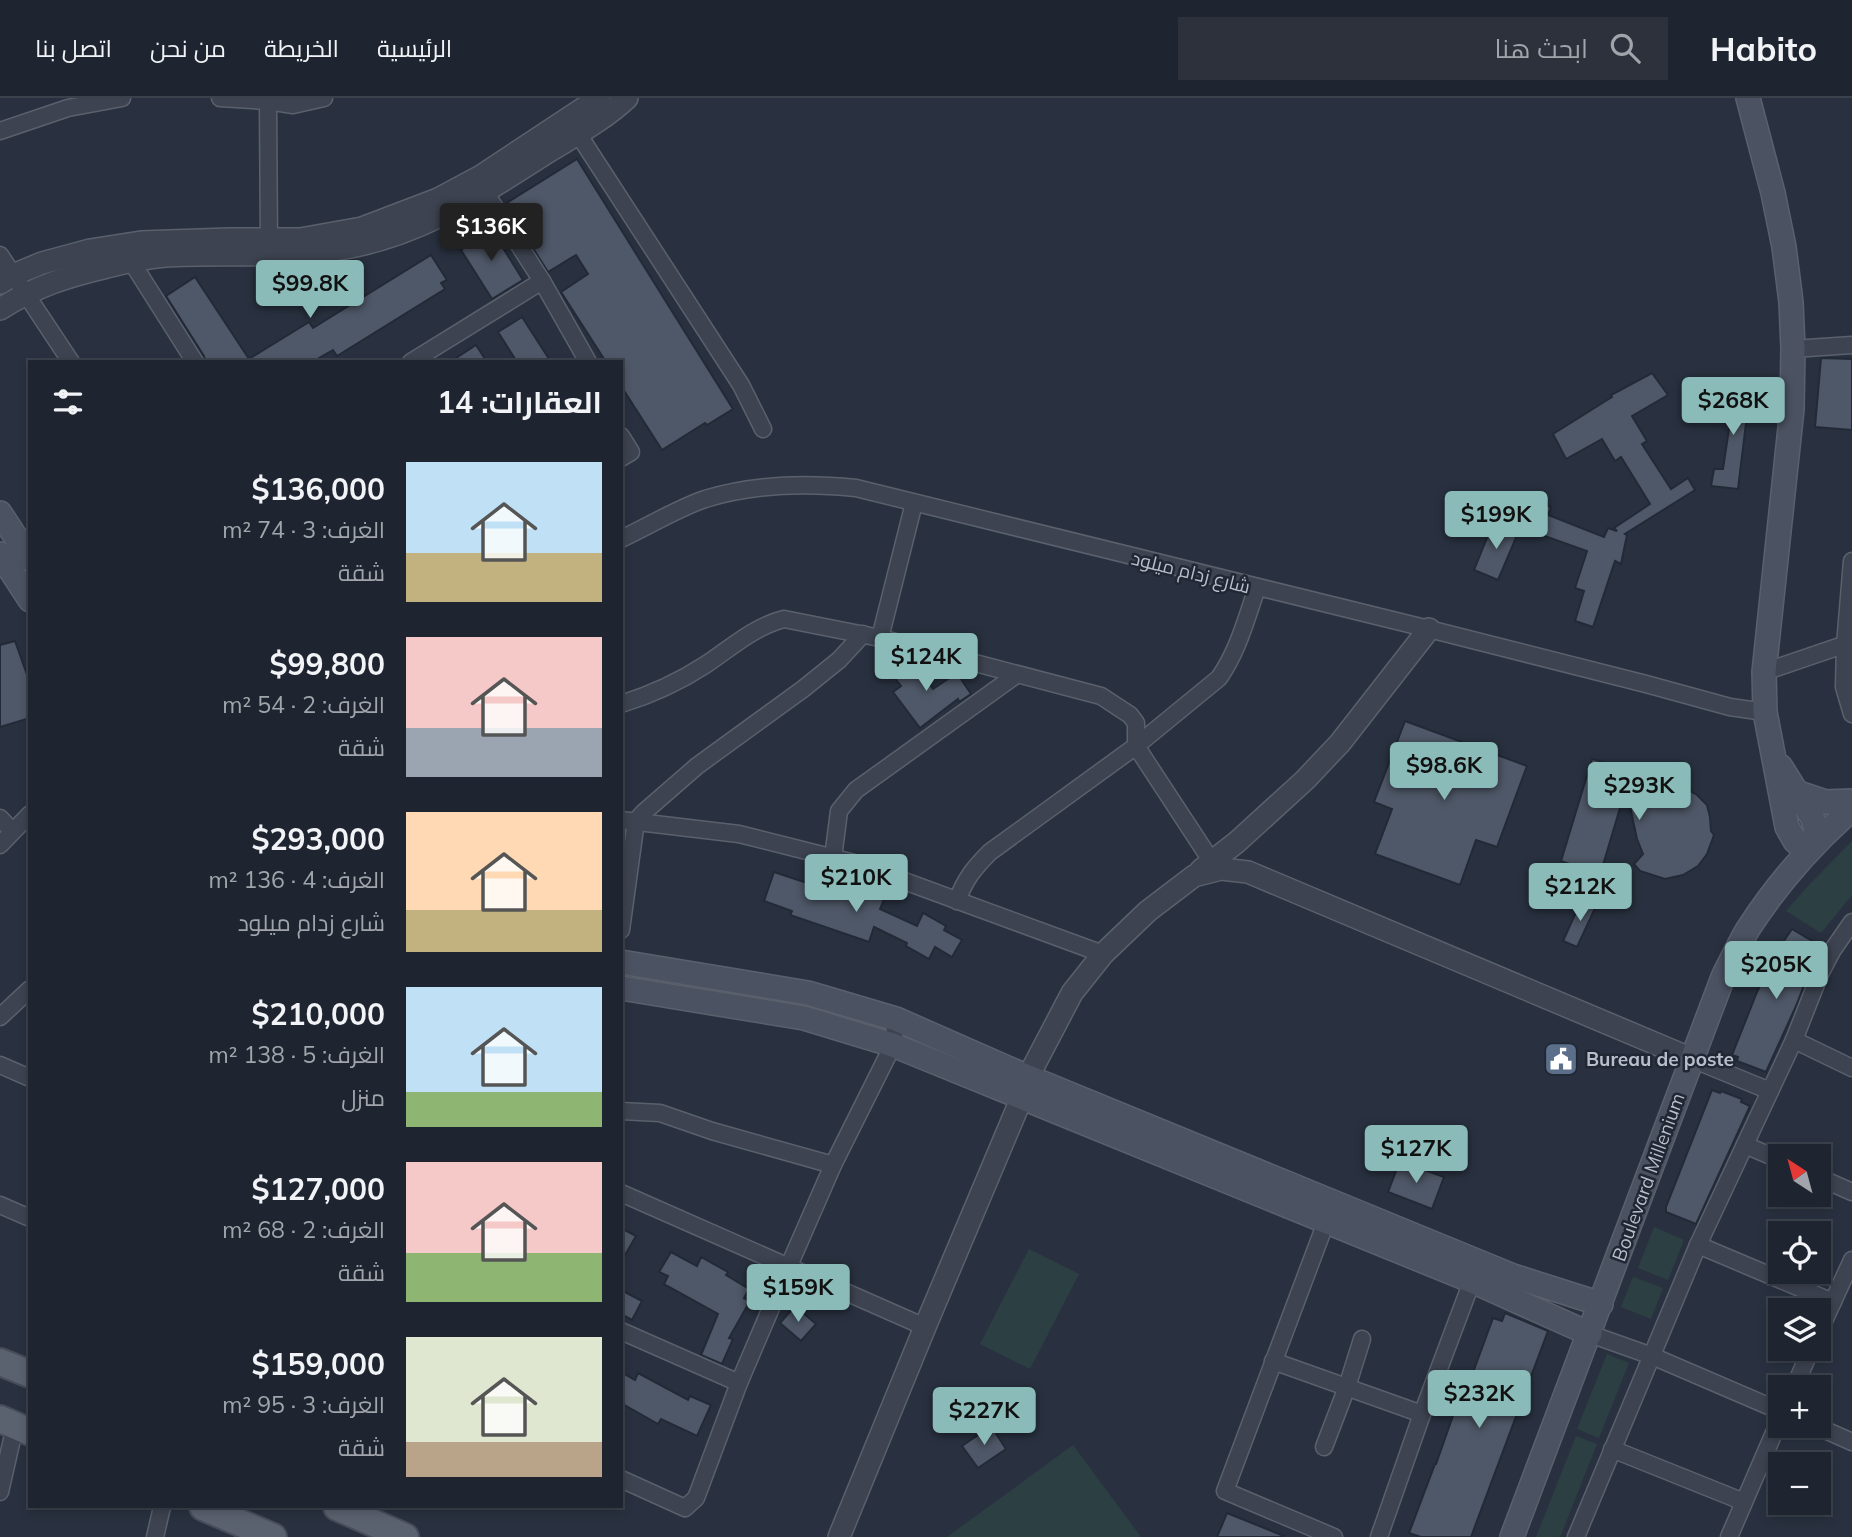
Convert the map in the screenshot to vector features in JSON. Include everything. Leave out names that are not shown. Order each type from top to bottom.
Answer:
[{"type":"main road","points":[[1748,98],[1784,247],[1791,302],[1793,349],[1792,409],[1765,673],[1765,712],[1775,759],[1789,796],[1787,827],[1795,841],[1812,847]]},
{"type":"main road","points":[[0,513],[28,556]]},
{"type":"main road","points":[[0,554],[28,597]]},
{"type":"main road","points":[[1789,796],[1826,802],[1852,801]]},
{"type":"main road","points":[[1786,876],[1781,842],[1789,796]]},
{"type":"main road","name":"Boulevard Millenium","points":[[1512,1537],[1723,977],[1748,930],[1786,876],[1852,809]]},
{"type":"main road","points":[[623,962],[808,993],[897,1019],[1025,1087],[1326,1222],[1472,1281],[1590,1334]]},
{"type":"main road","points":[[623,988],[804,1018],[1025,1087],[1513,1276],[1601,1304]]},
{"type":"main road","points":[[0,1362],[28,1373]]},
{"type":"main road","points":[[205,1508],[273,1537]]},
{"type":"main road","points":[[339,1508],[405,1537]]},
{"type":"street","points":[[0,131],[68,108],[122,98]]},
{"type":"street","points":[[220,98],[268,101],[324,98]]},
{"type":"street","points":[[0,309],[25,294],[63,278],[131,261],[269,247],[339,249],[391,238],[447,214],[485,192],[573,126],[599,98]]},
{"type":"street","points":[[6,279],[42,263],[90,250],[141,242],[229,239],[269,247],[362,228],[438,198],[622,100]]},
{"type":"street","points":[[268,101],[269,247]]},
{"type":"street","points":[[573,126],[741,385],[763,429]]},
{"type":"street","points":[[485,192],[542,281],[587,360]]},
{"type":"street","points":[[0,255],[6,279],[25,294],[70,360]]},
{"type":"street","points":[[131,261],[194,360]]},
{"type":"street","points":[[414,360],[542,281]]},
{"type":"street","points":[[1793,349],[1852,345]]},
{"type":"street","points":[[623,439],[631,452],[623,457]]},
{"type":"street","name":"شارع زدام ميلود","points":[[623,538],[704,500],[753,489],[820,484],[856,488],[1429,629],[1730,707],[1765,712]]},
{"type":"street","points":[[880,638],[914,503]]},
{"type":"street","points":[[1852,561],[1844,687],[1852,714]]},
{"type":"street","points":[[957,901],[973,869],[990,852],[1136,746],[1219,678],[1237,646],[1256,588]]},
{"type":"street","points":[[623,703],[648,695],[705,666],[753,631],[784,619],[880,638],[1101,696],[1130,715],[1136,723],[1136,746],[1212,862]]},
{"type":"street","points":[[839,1537],[1025,1087],[1072,993],[1103,954],[1148,911],[1212,862],[1305,780],[1331,752],[1429,629]]},
{"type":"street","points":[[623,902],[629,820],[697,765],[839,660],[863,634]]},
{"type":"street","points":[[1765,673],[1848,643]]},
{"type":"street","points":[[833,858],[839,811],[856,790],[1016,674]]},
{"type":"street","points":[[0,845],[28,816]]},
{"type":"street","points":[[0,818],[12,831]]},
{"type":"street","points":[[629,820],[739,834],[858,864],[1103,954]]},
{"type":"street","points":[[1194,876],[1221,869],[1248,872],[1770,1091]]},
{"type":"street","points":[[1576,1537],[1698,1245],[1794,1040],[1820,974],[1852,922]]},
{"type":"street","points":[[0,1017],[28,991]]},
{"type":"street","points":[[623,1480],[685,1507],[696,1498],[739,1383],[788,1268],[833,1165],[893,1045],[897,1019]]},
{"type":"street","points":[[1794,1040],[1852,1068]]},
{"type":"street","points":[[0,1065],[28,1077]]},
{"type":"street","points":[[623,1111],[660,1113],[712,1131],[833,1165]]},
{"type":"street","points":[[1745,1145],[1768,1155]]},
{"type":"street","points":[[1831,1183],[1852,1192]]},
{"type":"street","points":[[623,1194],[925,1326]]},
{"type":"street","points":[[0,1205],[28,1217]]},
{"type":"street","points":[[1326,1222],[1225,1491],[1297,1530],[1334,1537]]},
{"type":"street","points":[[1698,1245],[1833,1302]]},
{"type":"street","points":[[1831,1306],[1852,1259]]},
{"type":"street","points":[[1379,1537],[1472,1281]]},
{"type":"street","points":[[623,1332],[739,1383]]},
{"type":"street","points":[[1590,1334],[1652,1356],[1768,1406]]},
{"type":"street","points":[[1324,1447],[1362,1339]]},
{"type":"street","points":[[1273,1361],[1422,1414]]},
{"type":"street","points":[[0,1492],[15,1426]]},
{"type":"street","points":[[1831,1432],[1852,1441]]},
{"type":"street","points":[[1729,1537],[1772,1438]]},
{"type":"street","points":[[1612,1449],[1744,1502]]},
{"type":"street","points":[[155,1537],[162,1508]]},
{"type":"shaded area","points":[[1852,841],[1852,895],[1821,933],[1786,911]]},
{"type":"shaded area","points":[[1654,1227],[1684,1240],[1668,1280],[1638,1268]]},
{"type":"shaded area","points":[[1029,1249],[1079,1274],[1030,1369],[980,1344]]},
{"type":"shaded area","points":[[1633,1277],[1663,1288],[1651,1319],[1621,1307]]},
{"type":"shaded area","points":[[1607,1354],[1629,1363],[1599,1438],[1577,1429]]},
{"type":"shaded area","points":[[1576,1436],[1597,1444],[1561,1535],[1536,1537]]},
{"type":"shaded area","points":[[1073,1445],[1141,1537],[947,1537]]},
{"type":"building","points":[[577,159],[733,409],[662,450],[623,389],[623,360],[605,360],[561,292],[588,274],[576,255],[548,272],[505,204]]},
{"type":"building","points":[[490,227],[523,280],[492,299],[461,250],[467,246],[465,242]]},
{"type":"building","points":[[431,255],[447,280],[441,283],[445,289],[337,356],[333,350],[316,360],[205,360],[166,296],[195,277],[249,359],[309,322],[313,328]]},
{"type":"building","points":[[522,317],[550,360],[516,360],[498,332]]},
{"type":"building","points":[[476,345],[486,360],[453,360]]},
{"type":"building","points":[[1821,358],[1852,359],[1852,430],[1815,427]]},
{"type":"building","points":[[1652,373],[1668,395],[1632,416],[1647,441],[1642,444],[1671,489],[1688,478],[1695,490],[1625,534],[1627,535],[1621,564],[1615,561],[1593,627],[1575,621],[1584,591],[1575,588],[1587,551],[1525,529],[1535,502],[1551,507],[1548,515],[1604,537],[1608,528],[1617,531],[1614,528],[1650,504],[1621,457],[1615,461],[1602,439],[1566,459],[1553,434],[1612,397],[1611,395]]},
{"type":"building","points":[[1719,387],[1750,390],[1738,489],[1711,486],[1714,469],[1723,469],[1732,409],[1716,403]]},
{"type":"building","points":[[1493,523],[1518,533],[1498,580],[1474,570]]},
{"type":"building","points":[[15,641],[28,677],[28,719],[0,727],[0,645]]},
{"type":"building","points":[[911,658],[933,689],[957,673],[971,694],[959,702],[958,699],[920,728],[893,692],[901,686],[891,673]]},
{"type":"building","points":[[1405,721],[1527,766],[1497,847],[1476,840],[1460,885],[1375,854],[1392,809],[1374,802]]},
{"type":"building","points":[[1592,759],[1678,784],[1697,795],[1707,805],[1714,835],[1707,854],[1698,866],[1683,875],[1665,879],[1640,871],[1634,864],[1643,854],[1626,788],[1600,875],[1561,861]]},
{"type":"building","points":[[774,872],[810,884],[813,876],[884,900],[880,909],[917,926],[923,913],[946,926],[944,930],[962,940],[952,957],[935,947],[929,959],[906,946],[907,943],[874,927],[869,942],[790,915],[792,911],[764,901]]},
{"type":"building","points":[[1582,899],[1596,906],[1577,947],[1563,941]]},
{"type":"building","points":[[1792,929],[1822,947],[1766,1072],[1737,1061],[1738,1057],[1732,1055],[1757,992],[1779,948]]},
{"type":"building","points":[[1712,1090],[1742,1099],[1741,1102],[1750,1106],[1696,1224],[1666,1212],[1666,1207]]},
{"type":"building","points":[[1400,1161],[1444,1177],[1432,1209],[1388,1192]]},
{"type":"building","points":[[623,1229],[636,1236],[623,1259]]},
{"type":"building","points":[[671,1252],[697,1266],[701,1257],[728,1272],[726,1275],[749,1289],[744,1298],[750,1301],[729,1338],[733,1339],[722,1364],[701,1355],[718,1314],[664,1284],[668,1276],[659,1272]]},
{"type":"building","points":[[623,1291],[642,1301],[632,1320],[623,1315]]},
{"type":"building","points":[[795,1306],[816,1324],[801,1341],[780,1323]]},
{"type":"building","points":[[1505,1313],[1548,1331],[1471,1537],[1421,1537],[1409,1533],[1468,1373],[1472,1375],[1493,1318],[1502,1321]]},
{"type":"building","points":[[623,1373],[635,1380],[638,1373],[688,1400],[690,1396],[711,1405],[697,1436],[661,1419],[658,1424],[623,1404]]},
{"type":"building","points":[[991,1426],[1006,1449],[978,1468],[962,1446]]},
{"type":"building","points":[[1227,1513],[1284,1536],[1284,1537],[1217,1537]]},
{"type":"place","name":"Bureau de poste","points":[[1561,1059]]}]
